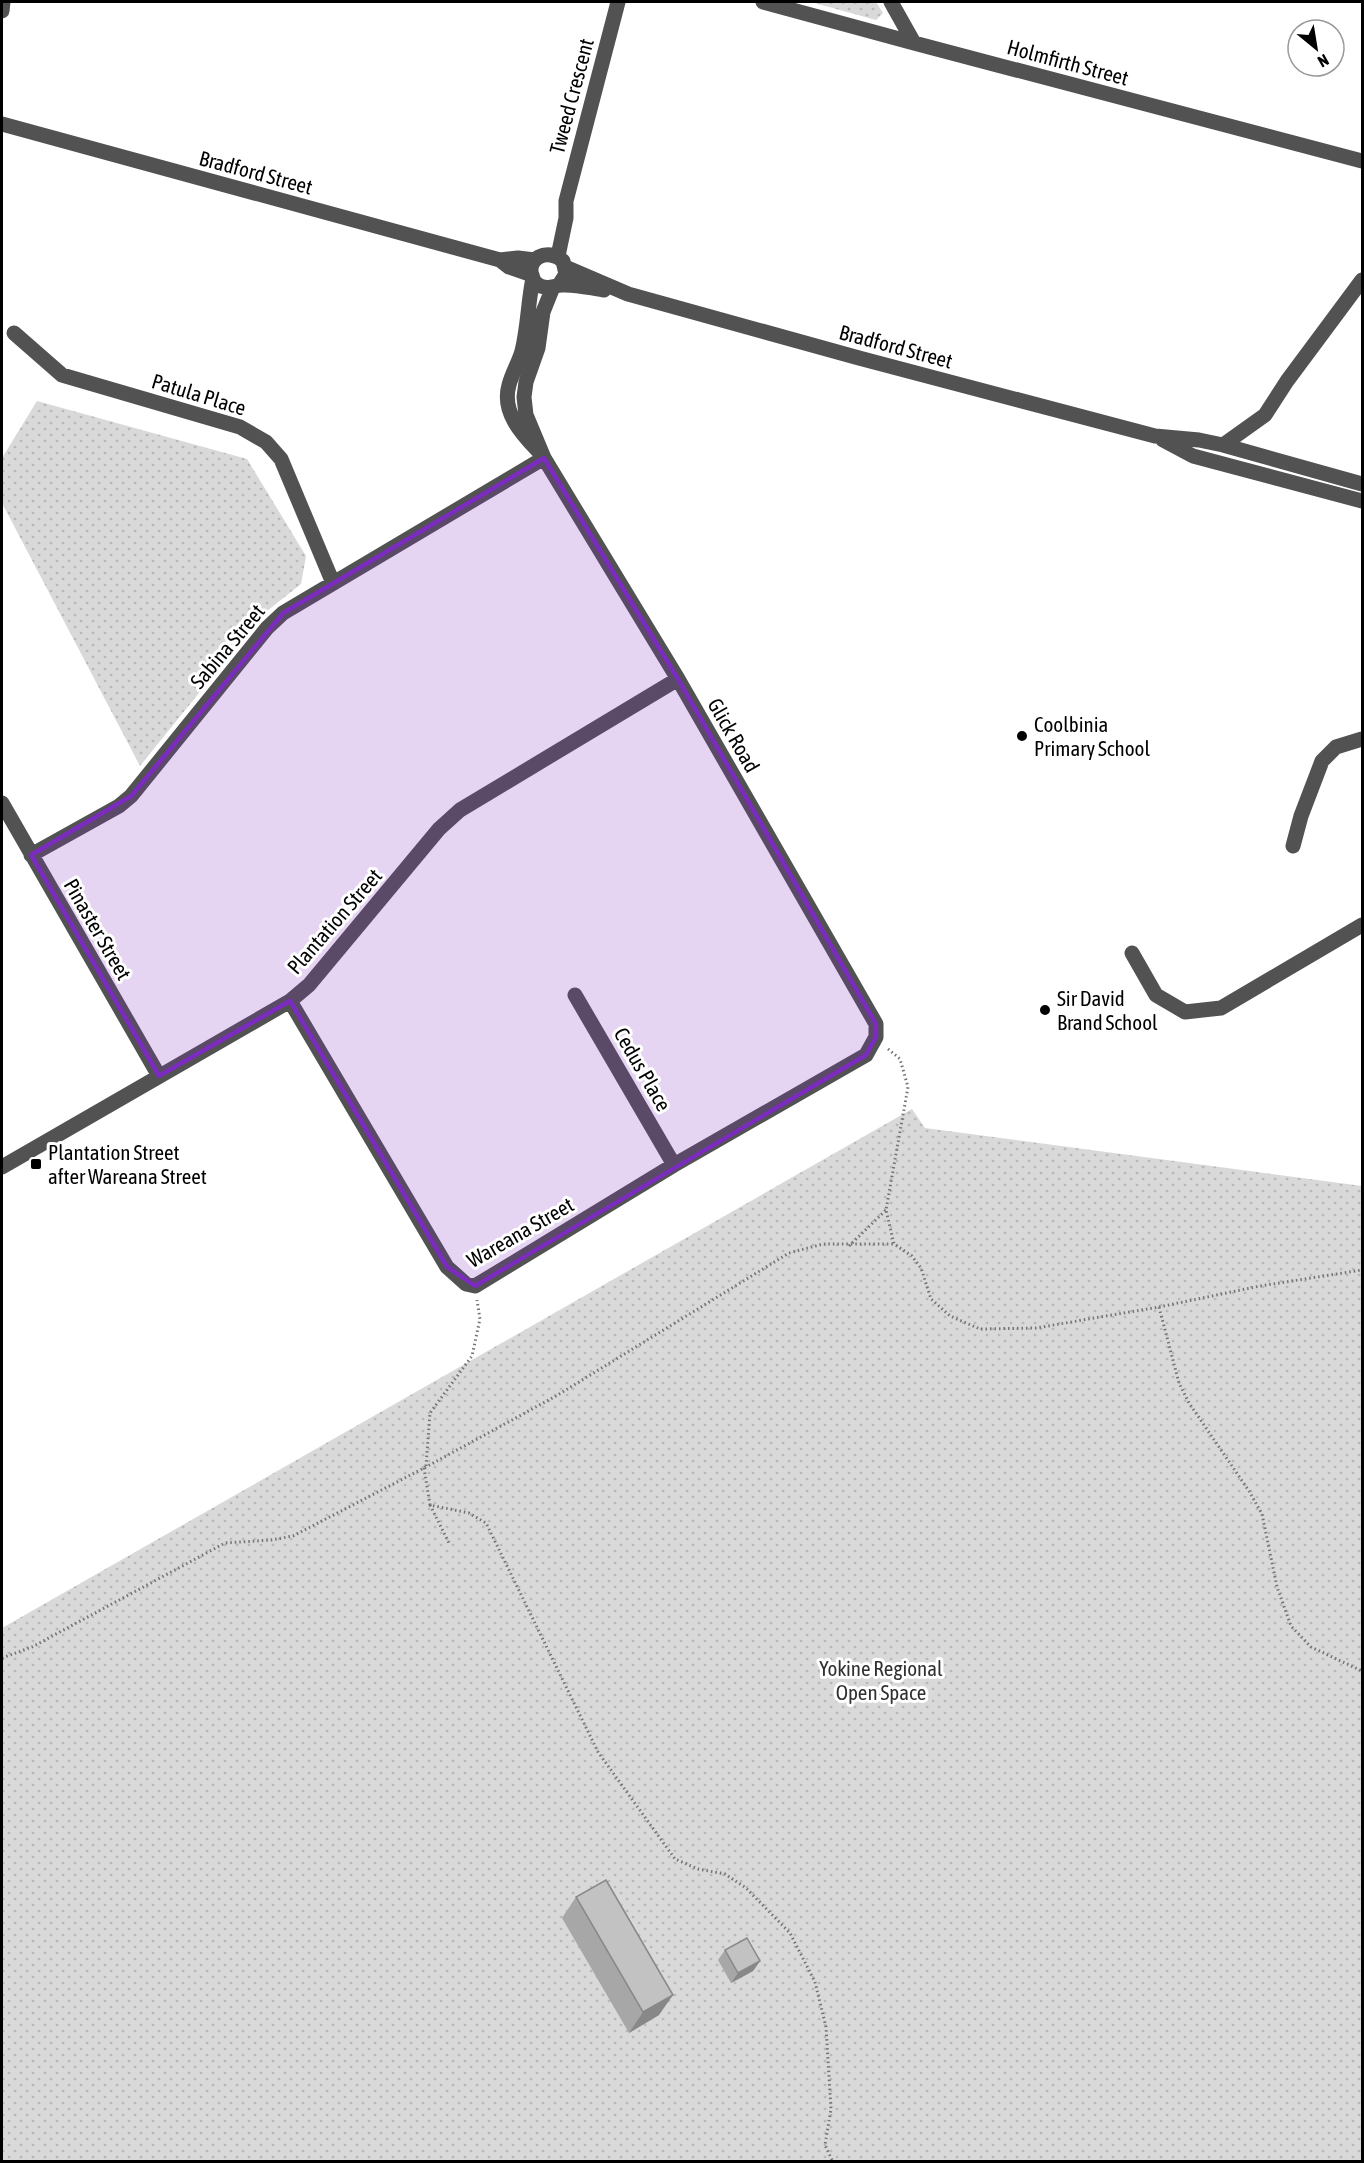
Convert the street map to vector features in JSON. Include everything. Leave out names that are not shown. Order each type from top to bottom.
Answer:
[{"type":"street","points":[[2,11],[3,2]]},
{"type":"street","name":"Tweed Crescent","points":[[545,265],[566,218],[566,201],[618,2]]},
{"type":"street","name":"Holmfirth Street","points":[[764,2],[1362,161]]},
{"type":"street","points":[[891,2],[914,43]]},
{"type":"street","name":"Bradford Street","points":[[2,124],[500,261],[509,267],[545,265],[628,294],[859,358],[1155,436],[1199,440],[1223,445],[1362,484]]},
{"type":"street","points":[[545,265],[566,274],[556,286]]},
{"type":"street","name":"Bradford Street","points":[[545,265],[541,286],[628,294]]},
{"type":"street","name":"Glick Road","points":[[544,458],[521,434],[512,417],[508,403],[508,388],[545,265]]},
{"type":"street","points":[[1223,445],[1265,416],[1287,381],[1362,280]]},
{"type":"street","name":"Glick Road","points":[[556,286],[543,312],[538,348],[526,382],[524,397],[526,415],[544,458],[678,679],[876,1024],[876,1037]]},
{"type":"street","name":"Patula Place","points":[[14,333],[62,375],[240,427],[266,442],[281,459],[333,583]]},
{"type":"street","name":"Bradford Street","points":[[1155,436],[1193,456],[1362,501]]},
{"type":"street","name":"Sabina Street","points":[[31,855],[118,806],[131,796],[267,628],[283,613],[544,458]]},
{"type":"street","name":"Plantation Street","points":[[2,1167],[290,1001],[309,985],[440,830],[460,810],[678,679]]},
{"type":"street","points":[[1293,846],[1301,816],[1322,761],[1336,747],[1362,739]]},
{"type":"street","name":"Pinaster Street","points":[[2,803],[159,1076]]},
{"type":"street","points":[[1132,953],[1156,995],[1185,1012],[1221,1008],[1362,925]]},
{"type":"street","name":"Cedus Place","points":[[575,995],[674,1165]]},
{"type":"street","name":"Wareana Street","points":[[290,1001],[447,1267],[466,1284],[475,1286],[674,1165],[866,1055],[876,1037]]},
{"type":"path","points":[[876,1037],[900,1059],[908,1087],[886,1210],[894,1244]]},
{"type":"path","points":[[849,1246],[886,1210]]},
{"type":"path","points":[[2,1658],[32,1647],[225,1543],[293,1536],[556,1396],[783,1256],[823,1244],[849,1246],[894,1244],[912,1256],[921,1268],[931,1299],[950,1316],[980,1329],[1036,1328],[1159,1308],[1260,1286],[1362,1270]]},
{"type":"path","points":[[450,1545],[430,1505],[425,1467],[430,1413],[472,1356],[480,1320],[475,1286]]},
{"type":"path","points":[[1159,1308],[1179,1383],[1189,1403],[1250,1491],[1262,1514],[1277,1587],[1291,1626],[1311,1647],[1362,1671]]},
{"type":"path","points":[[430,1505],[469,1513],[486,1523],[598,1752],[675,1859],[698,1869],[724,1874],[732,1878],[746,1888],[790,1933],[815,1982],[826,2027],[831,2109],[825,2145],[833,2162]]},
{"type":"highlighted area","points":[[544,458],[678,679],[876,1024],[876,1037],[866,1055],[475,1286],[447,1267],[290,1001],[159,1076],[31,855],[131,796],[283,613]]},
{"type":"green space","points":[[811,2],[876,2],[883,13],[876,20]]},
{"type":"green space","points":[[37,401],[247,459],[306,556],[301,584],[262,615],[140,766],[2,503],[2,458]]},
{"type":"green space","name":"Yokine Regional Open Space","points":[[912,1109],[925,1128],[1362,1186],[1362,2161],[2,2161],[2,1628]]},
{"type":"building","points":[[606,1880],[673,1995],[643,2012],[576,1897]]},
{"type":"building","points":[[747,1938],[760,1961],[738,1973],[725,1950]]},
{"type":"place","name":"Coolbinia Primary School","points":[[1022,736]]},
{"type":"place","name":"Sir David Brand School","points":[[1045,1010]]},
{"type":"place","name":"Plantation Street after Wareana Street","points":[[36,1164]]}]
